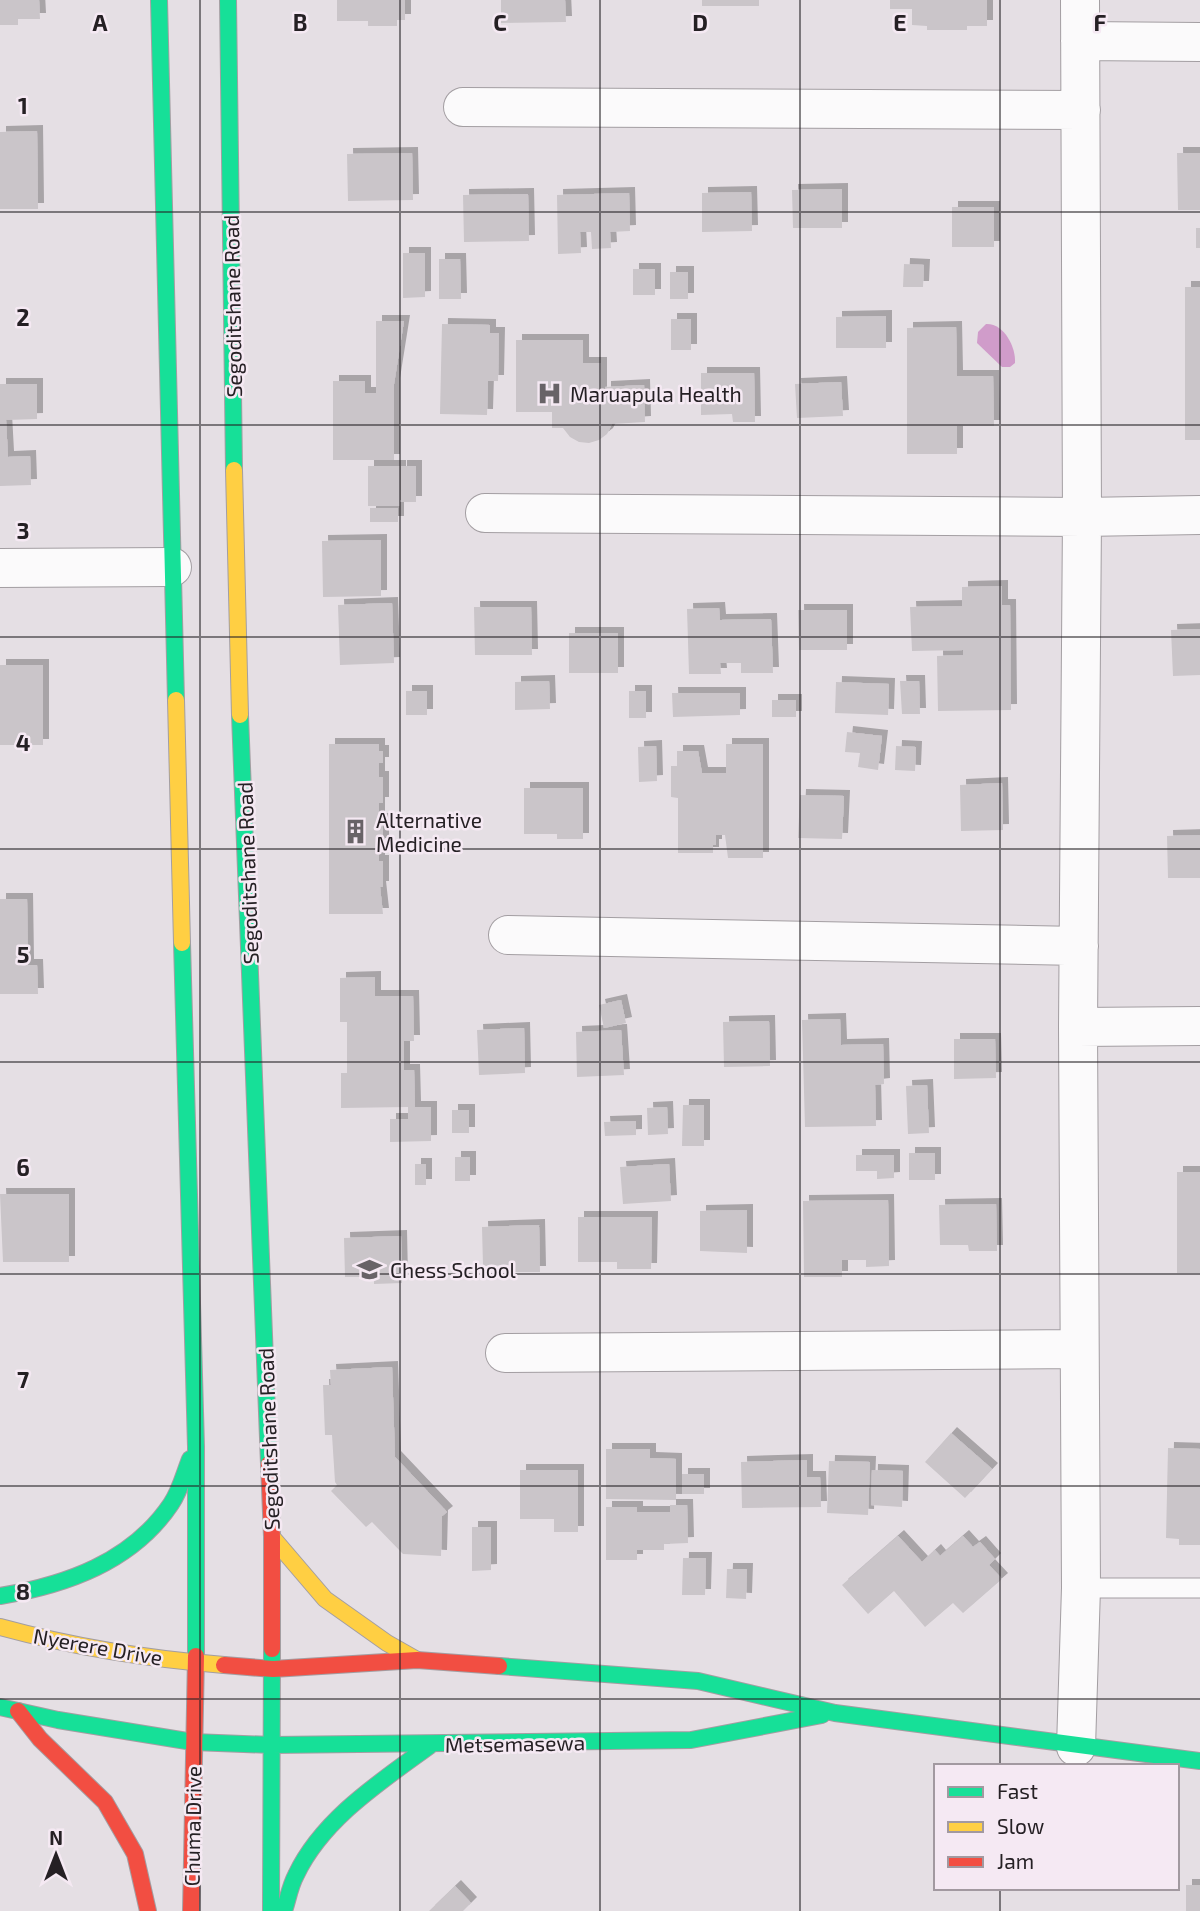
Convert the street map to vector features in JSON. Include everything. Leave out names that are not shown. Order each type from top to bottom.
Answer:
[{"type":"main road","points":[[0,1707],[58,1720],[193,1742],[196,1664],[196,1447],[159,0]]},
{"type":"main road","name":"Segoditshane Road","points":[[228,0],[235,580],[272,1536],[272,1745]]},
{"type":"main road","points":[[0,1596],[61,1583],[102,1568],[145,1536],[172,1502],[196,1447]]},
{"type":"main road","points":[[272,1536],[325,1600],[387,1643],[417,1660]]},
{"type":"main road","name":"Nyerere Drive","points":[[0,1627],[48,1640],[196,1664]]},
{"type":"main road","name":"Metsemasewa","points":[[196,1664],[273,1669],[417,1660],[698,1681],[835,1713],[1200,1761]]},
{"type":"main road","points":[[18,1711],[40,1739],[105,1802],[135,1854],[149,1911]]},
{"type":"main road","name":"Metsemasewa","points":[[193,1742],[272,1745],[691,1740],[835,1713]]},
{"type":"main road","name":"Chuma Drive","points":[[191,1911],[193,1742]]},
{"type":"main road","points":[[284,1911],[297,1872],[314,1846],[341,1815],[376,1785],[432,1744]]},
{"type":"main road","points":[[271,1911],[272,1745]]},
{"type":"street","points":[[1076,1746],[1081,1588],[1078,1027],[1082,517],[1080,0]]},
{"type":"street","points":[[1080,41],[1200,42]]},
{"type":"street","points":[[463,107],[1081,110]]},
{"type":"street","points":[[485,513],[1082,517],[1200,515]]},
{"type":"street","points":[[0,568],[172,567]]},
{"type":"street","points":[[508,935],[1079,946]]},
{"type":"street","points":[[1078,1027],[1200,1026]]},
{"type":"street","points":[[505,1353],[1079,1349]]},
{"type":"lane","points":[[1081,1588],[1200,1588]]},
{"type":"shaded area","points":[[986,324],[998,327],[1008,337],[1015,357],[1015,363],[1010,367],[1002,367],[977,343],[978,332]]},
{"type":"building","points":[[0,0],[39,0],[40,19],[18,19],[18,25],[0,25]]},
{"type":"building","points":[[337,0],[405,0],[405,20],[397,20],[397,26],[368,26],[368,21],[337,21]]},
{"type":"building","points":[[501,0],[565,0],[566,22],[501,23]]},
{"type":"building","points":[[702,0],[759,0],[759,6],[702,6]]},
{"type":"building","points":[[890,0],[987,0],[987,26],[967,26],[967,30],[927,30],[927,26],[912,25],[912,9],[890,9]]},
{"type":"building","points":[[37,131],[38,209],[0,209],[0,132]]},
{"type":"building","points":[[412,153],[413,200],[348,201],[347,154]]},
{"type":"building","points":[[1177,153],[1200,153],[1200,210],[1178,210]]},
{"type":"building","points":[[842,189],[842,228],[793,228],[792,190]]},
{"type":"building","points":[[751,192],[752,231],[702,232],[702,193]]},
{"type":"building","points":[[629,193],[630,231],[610,232],[611,248],[592,249],[591,232],[580,232],[581,253],[558,254],[557,195]]},
{"type":"building","points":[[528,194],[529,241],[464,242],[463,195]]},
{"type":"building","points":[[952,207],[994,207],[994,247],[952,247]]},
{"type":"building","points":[[1196,228],[1200,228],[1200,248],[1196,248]]},
{"type":"building","points":[[403,253],[425,253],[425,297],[403,298]]},
{"type":"building","points":[[439,259],[460,259],[461,299],[439,299]]},
{"type":"building","points":[[904,264],[924,265],[923,287],[903,287]]},
{"type":"building","points":[[633,269],[655,269],[655,295],[633,295]]},
{"type":"building","points":[[670,272],[688,272],[688,299],[670,299]]},
{"type":"building","points":[[1185,287],[1200,287],[1200,440],[1185,440]]},
{"type":"building","points":[[886,316],[886,348],[836,348],[836,317]]},
{"type":"building","points":[[671,319],[691,319],[691,350],[671,350]]},
{"type":"building","points":[[376,321],[404,321],[394,384],[394,460],[333,460],[333,381],[365,381],[365,393],[376,393]]},
{"type":"building","points":[[442,324],[490,325],[490,333],[499,333],[498,381],[488,381],[487,415],[440,414]]},
{"type":"building","points":[[956,327],[957,376],[993,376],[994,426],[957,426],[957,454],[907,454],[907,328]]},
{"type":"building","name":"Maruapula Health","points":[[516,340],[583,340],[583,363],[601,363],[601,396],[605,399],[605,387],[644,385],[645,422],[612,424],[607,434],[589,443],[570,437],[563,428],[552,428],[552,412],[516,412]]},
{"type":"building","points":[[701,373],[754,373],[755,422],[733,422],[732,414],[701,415]]},
{"type":"building","points":[[841,382],[843,416],[797,418],[795,384]]},
{"type":"building","points":[[0,384],[37,384],[37,419],[6,420],[8,457],[30,456],[31,485],[0,486]]},
{"type":"building","points":[[368,466],[400,466],[400,506],[368,506]]},
{"type":"building","points":[[401,466],[416,466],[416,502],[401,502]]},
{"type":"building","points":[[370,508],[398,508],[398,522],[370,522]]},
{"type":"building","points":[[381,540],[381,596],[323,597],[322,541]]},
{"type":"building","points":[[1002,586],[1002,605],[1010,605],[1011,710],[938,711],[937,656],[963,655],[963,650],[912,651],[910,607],[962,606],[962,587]]},
{"type":"building","points":[[392,603],[394,663],[340,665],[338,605]]},
{"type":"building","points":[[474,607],[531,607],[532,655],[475,655]]},
{"type":"building","points":[[719,608],[720,620],[771,619],[773,673],[741,673],[741,663],[720,663],[721,674],[689,674],[687,609]]},
{"type":"building","points":[[798,610],[847,610],[847,650],[799,650]]},
{"type":"building","points":[[1200,629],[1200,675],[1173,676],[1171,630]]},
{"type":"building","points":[[569,633],[618,633],[618,673],[569,673]]},
{"type":"building","points":[[0,665],[43,665],[43,745],[0,745]]},
{"type":"building","points":[[549,681],[550,709],[515,710],[515,682]]},
{"type":"building","points":[[900,681],[919,681],[920,714],[902,714]]},
{"type":"building","points":[[836,682],[889,684],[888,715],[835,713]]},
{"type":"building","points":[[406,691],[427,691],[427,715],[406,715]]},
{"type":"building","points":[[629,691],[646,691],[646,718],[629,718]]},
{"type":"building","points":[[672,693],[740,693],[740,715],[673,717]]},
{"type":"building","points":[[772,700],[796,700],[796,717],[772,717]]},
{"type":"building","points":[[847,732],[882,736],[878,770],[858,767],[860,753],[845,752]]},
{"type":"building","name":"Alternative Medicine","points":[[329,744],[379,744],[379,751],[383,751],[383,763],[379,763],[379,777],[383,777],[383,803],[379,803],[379,819],[383,819],[383,844],[379,844],[379,861],[383,861],[383,887],[380,887],[383,914],[329,914]]},
{"type":"building","points":[[726,744],[763,744],[763,858],[728,858],[725,835],[716,835],[713,853],[678,853],[678,798],[671,797],[671,766],[677,766],[677,751],[698,751],[702,773],[726,773]]},
{"type":"building","points":[[656,746],[657,781],[639,782],[638,747]]},
{"type":"building","points":[[896,746],[916,747],[915,771],[895,770]]},
{"type":"building","points":[[1002,783],[1003,830],[961,831],[960,785]]},
{"type":"building","points":[[524,788],[583,788],[583,839],[557,839],[557,834],[524,834]]},
{"type":"building","points":[[800,795],[844,796],[842,839],[798,838]]},
{"type":"building","points":[[1200,835],[1200,878],[1168,878],[1167,836]]},
{"type":"building","points":[[0,899],[27,899],[28,965],[37,965],[38,994],[0,994]]},
{"type":"building","points":[[375,977],[375,996],[413,996],[414,1041],[404,1041],[404,1070],[414,1070],[415,1107],[431,1107],[431,1141],[390,1142],[390,1119],[408,1119],[408,1107],[341,1108],[341,1073],[347,1073],[347,1022],[340,1022],[340,978]]},
{"type":"building","points":[[621,1000],[626,1023],[604,1028],[599,1005]]},
{"type":"building","points":[[840,1019],[841,1045],[883,1044],[884,1084],[875,1085],[876,1126],[805,1127],[802,1020]]},
{"type":"building","points":[[769,1021],[770,1066],[724,1067],[723,1022]]},
{"type":"building","points":[[524,1028],[525,1073],[479,1075],[477,1030]]},
{"type":"building","points":[[621,1030],[624,1075],[577,1077],[576,1032]]},
{"type":"building","points":[[954,1039],[995,1039],[996,1078],[954,1079]]},
{"type":"building","points":[[927,1085],[929,1133],[908,1134],[906,1086]]},
{"type":"building","points":[[683,1105],[704,1105],[704,1146],[682,1146]]},
{"type":"building","points":[[667,1107],[668,1134],[648,1135],[647,1108]]},
{"type":"building","points":[[452,1110],[469,1110],[469,1133],[452,1133]]},
{"type":"building","points":[[636,1121],[636,1135],[605,1136],[604,1122]]},
{"type":"building","points":[[909,1153],[935,1153],[935,1180],[909,1180]]},
{"type":"building","points":[[856,1155],[894,1155],[894,1178],[877,1179],[877,1171],[856,1171]]},
{"type":"building","points":[[455,1157],[470,1157],[470,1181],[455,1181]]},
{"type":"building","points":[[415,1164],[426,1164],[426,1185],[415,1185]]},
{"type":"building","points":[[669,1164],[671,1201],[623,1204],[620,1167]]},
{"type":"building","points":[[1177,1172],[1200,1172],[1200,1273],[1177,1273]]},
{"type":"building","points":[[0,1194],[69,1194],[69,1262],[3,1262]]},
{"type":"building","points":[[888,1200],[889,1266],[866,1267],[866,1260],[842,1260],[842,1277],[804,1277],[803,1201]]},
{"type":"building","points":[[996,1204],[997,1251],[969,1251],[968,1245],[940,1245],[939,1205]]},
{"type":"building","points":[[747,1210],[747,1253],[700,1251],[700,1211]]},
{"type":"building","points":[[578,1217],[652,1217],[651,1269],[617,1269],[617,1262],[578,1262]]},
{"type":"building","points":[[539,1225],[540,1272],[512,1272],[512,1265],[483,1266],[482,1227]]},
{"type":"building","points":[[401,1236],[402,1283],[374,1284],[374,1277],[345,1277],[344,1238]]},
{"type":"building","points":[[392,1367],[395,1457],[447,1512],[442,1516],[441,1556],[403,1554],[372,1522],[366,1527],[331,1491],[337,1485],[332,1435],[325,1435],[323,1385],[331,1385],[330,1370]]},
{"type":"building","points":[[951,1433],[992,1469],[965,1498],[925,1462]]},
{"type":"building","points":[[1168,1448],[1200,1449],[1200,1545],[1179,1545],[1179,1539],[1166,1538]]},
{"type":"building","points":[[606,1449],[650,1449],[650,1458],[676,1459],[676,1500],[606,1499]]},
{"type":"building","points":[[807,1460],[807,1477],[820,1477],[821,1507],[742,1508],[741,1462]]},
{"type":"building","points":[[829,1461],[870,1462],[868,1515],[827,1513]]},
{"type":"building","points":[[520,1470],[578,1470],[578,1532],[554,1532],[554,1519],[520,1519]]},
{"type":"building","points":[[872,1470],[903,1471],[902,1507],[871,1505]]},
{"type":"building","points":[[682,1474],[704,1474],[704,1494],[682,1494]]},
{"type":"building","points":[[670,1505],[687,1505],[688,1543],[664,1544],[664,1550],[637,1550],[637,1560],[606,1560],[606,1507],[637,1507],[637,1512],[670,1512]]},
{"type":"building","points":[[472,1527],[491,1527],[491,1570],[472,1571]]},
{"type":"building","points":[[898,1536],[922,1562],[935,1550],[940,1556],[963,1536],[973,1547],[980,1542],[995,1559],[989,1565],[1002,1579],[963,1613],[953,1603],[925,1627],[894,1591],[868,1614],[842,1585]]},
{"type":"building","points":[[683,1558],[706,1558],[705,1595],[682,1595]]},
{"type":"building","points":[[727,1569],[747,1569],[746,1599],[726,1598]]},
{"type":"building","points":[[1186,1885],[1200,1885],[1200,1911],[1186,1911]]},
{"type":"building","points":[[455,1886],[471,1903],[463,1911],[429,1911]]},
{"type":"traffic: fast","points":[[159,0],[176,700]]},
{"type":"traffic: fast","points":[[228,0],[234,470]]},
{"type":"traffic: fast","points":[[240,715],[269,1464]]},
{"type":"traffic: fast","points":[[182,943],[196,1447],[196,1656]]},
{"type":"traffic: fast","points":[[0,1596],[73,1577],[117,1556],[155,1524],[171,1504],[190,1459]]},
{"type":"traffic: fast","points":[[271,1911],[272,1649]]},
{"type":"traffic: fast","points":[[499,1666],[698,1681],[835,1713],[1200,1761]]},
{"type":"traffic: fast","points":[[0,1707],[58,1720],[193,1742],[272,1745],[691,1740],[822,1715]]},
{"type":"traffic: fast","points":[[284,1911],[296,1875],[322,1836],[338,1818],[375,1786],[432,1744]]},
{"type":"traffic: slow","points":[[234,470],[240,715]]},
{"type":"traffic: slow","points":[[176,700],[182,943]]},
{"type":"traffic: slow","points":[[272,1537],[325,1599],[387,1643],[417,1660]]},
{"type":"traffic: slow","points":[[0,1627],[111,1651],[224,1665]]},
{"type":"traffic: jam","points":[[269,1464],[272,1649]]},
{"type":"traffic: jam","points":[[191,1911],[196,1656]]},
{"type":"traffic: jam","points":[[224,1665],[273,1669],[417,1660],[499,1666]]},
{"type":"traffic: jam","points":[[18,1711],[40,1739],[105,1802],[135,1854],[148,1911]]},
{"type":"place","name":"Maruapula Health","points":[[550,393]]},
{"type":"place","name":"Alternative Medicine","points":[[356,831]]},
{"type":"place","name":"Chess School","points":[[370,1269]]}]
